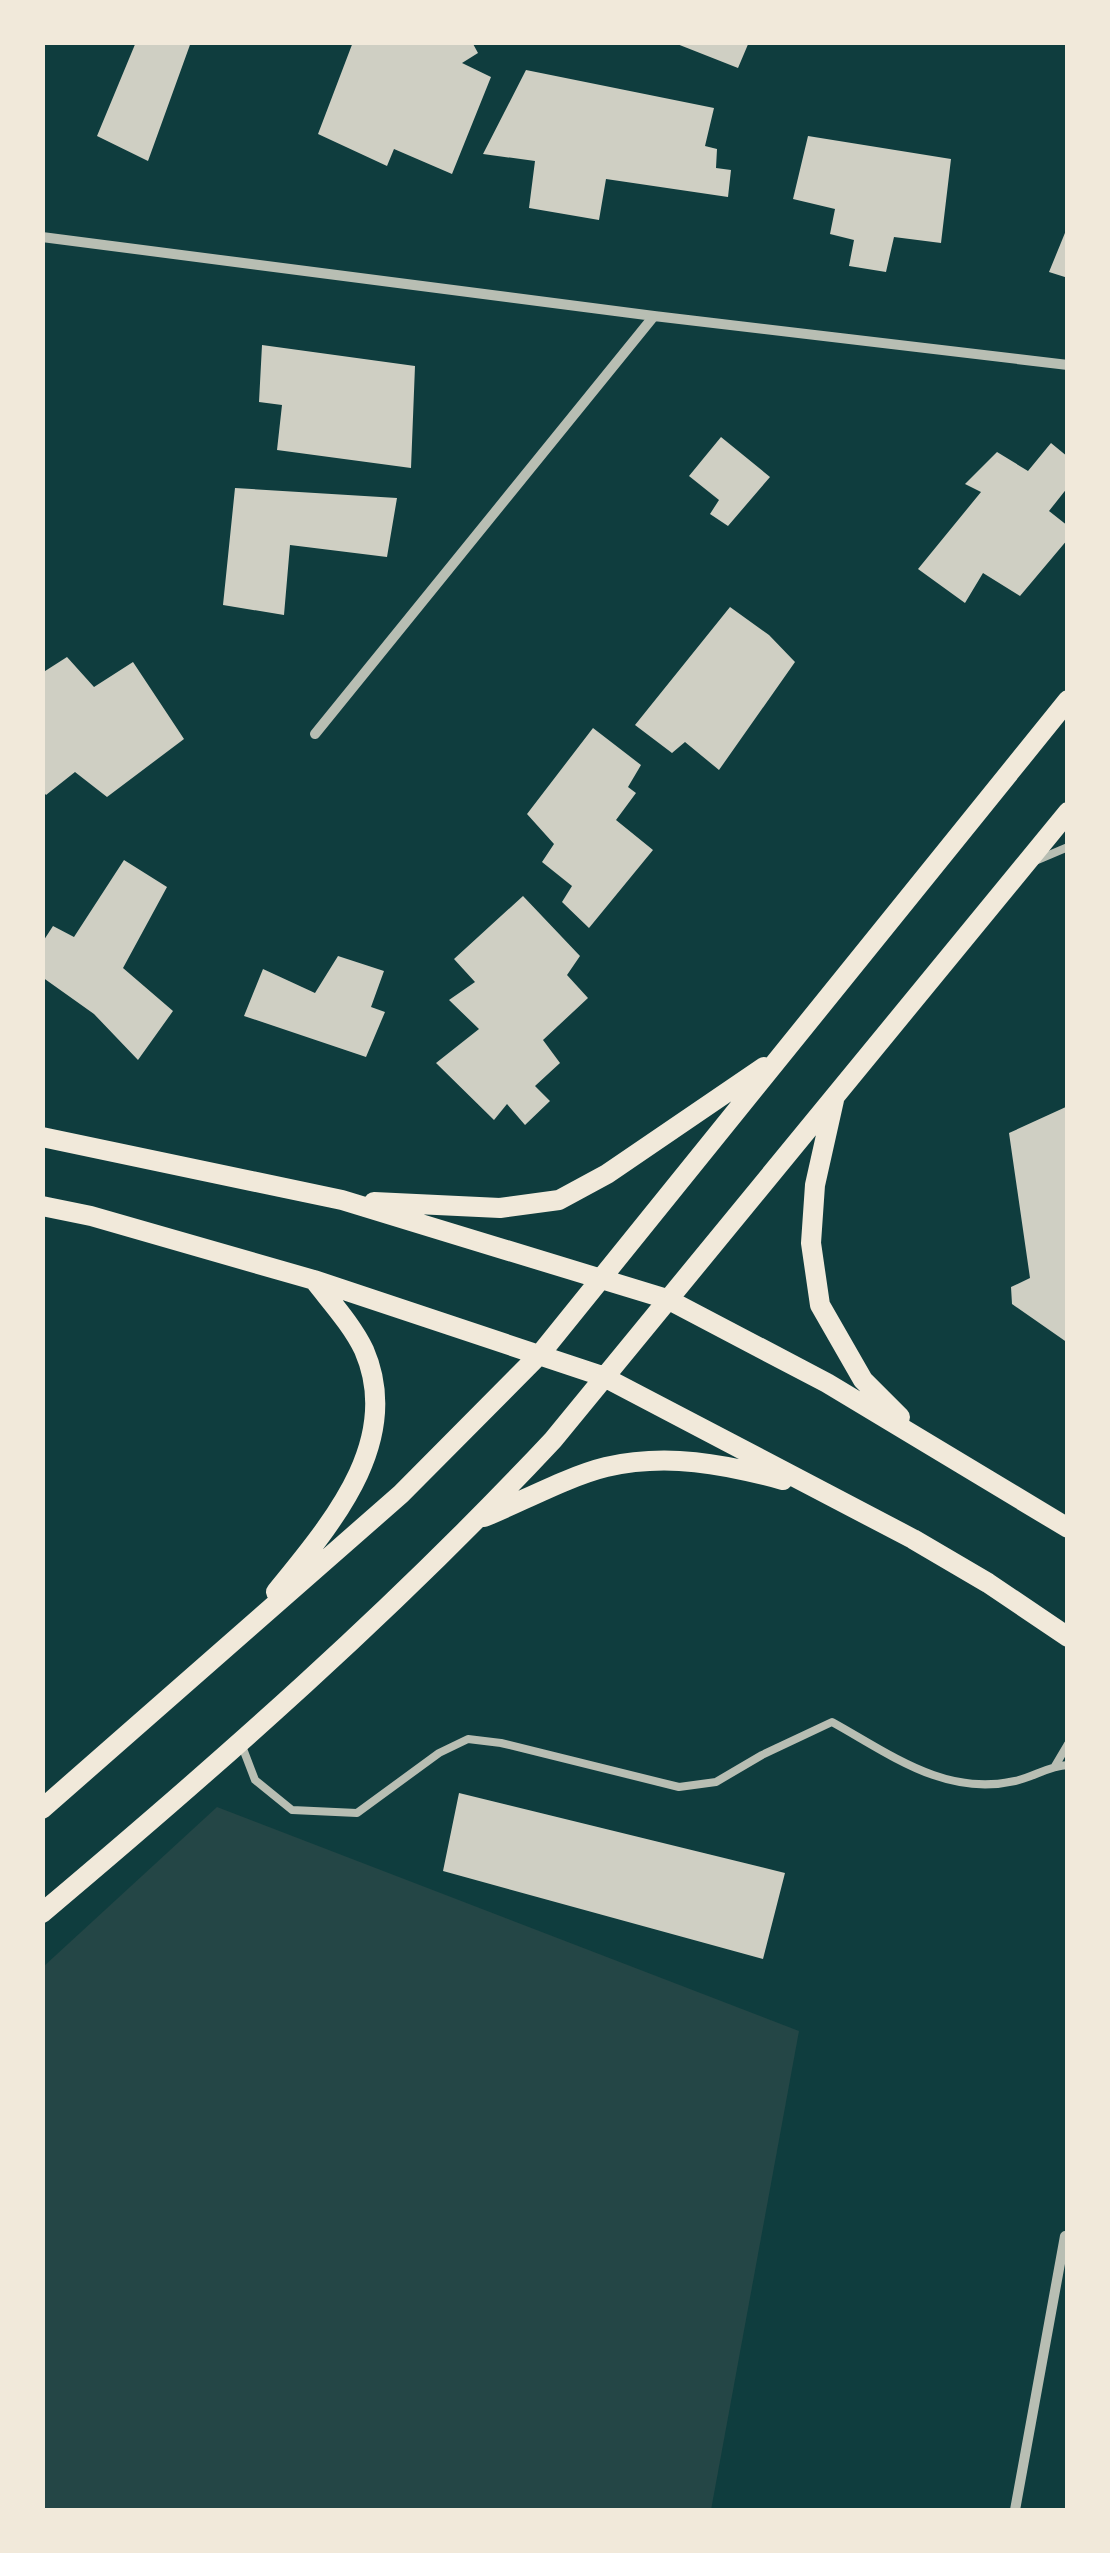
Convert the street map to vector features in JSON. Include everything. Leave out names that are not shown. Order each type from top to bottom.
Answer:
[{"type":"main road","points":[[42,1809],[401,1494],[541,1354],[1068,700]]},
{"type":"main road","points":[[42,1913],[240,1742],[478,1520],[552,1440],[1068,812]]},
{"type":"main road","points":[[342,1200],[500,1208],[559,1200],[607,1174],[779,1057]]},
{"type":"main road","points":[[835,1097],[815,1185],[811,1243],[820,1305],[863,1380],[919,1436]]},
{"type":"main road","points":[[42,1137],[342,1200],[667,1299],[919,1436],[1068,1528]]},
{"type":"main road","points":[[42,1206],[92,1216],[314,1280],[602,1376],[822,1490],[988,1583],[1068,1637]]},
{"type":"main road","points":[[234,1644],[332,1523],[370,1446],[377,1414],[364,1350],[314,1280]]},
{"type":"main road","points":[[478,1520],[605,1467],[674,1459],[724,1464],[822,1490]]},
{"type":"street","points":[[42,237],[1068,365]]},
{"type":"street","points":[[314,734],[654,316]]},
{"type":"street","points":[[1016,2510],[1065,2236]]},
{"type":"lane","points":[[1024,866],[1068,847]]},
{"type":"lane","points":[[240,1742],[255,1780],[292,1810],[357,1813],[440,1752],[468,1739],[500,1743],[679,1787],[716,1782],[762,1754],[832,1722],[917,1769],[958,1785],[1015,1781],[1055,1766],[1068,1766]]},
{"type":"lane","points":[[1055,1766],[1068,1744]]},
{"type":"shaded area","points":[[217,1807],[799,2031],[711,2510],[43,2510],[43,1967]]},
{"type":"building","points":[[136,42],[191,42],[148,161],[97,136]]},
{"type":"building","points":[[353,42],[472,42],[478,53],[462,63],[491,77],[452,174],[394,149],[387,166],[318,134]]},
{"type":"building","points":[[672,42],[749,42],[738,68]]},
{"type":"building","points":[[526,70],[714,108],[705,146],[717,149],[716,168],[731,170],[728,197],[606,179],[599,220],[529,208],[535,161],[483,154]]},
{"type":"building","points":[[808,136],[951,159],[941,243],[894,237],[886,272],[849,266],[854,240],[830,234],[835,209],[793,199]]},
{"type":"building","points":[[1068,228],[1068,278],[1049,272]]},
{"type":"building","points":[[262,345],[415,366],[411,468],[277,450],[282,405],[259,402]]},
{"type":"building","points":[[721,437],[770,477],[728,526],[710,514],[719,500],[689,476]]},
{"type":"building","points":[[1051,443],[1068,457],[1068,487],[1049,511],[1068,526],[1068,539],[1020,596],[983,573],[965,603],[918,569],[981,492],[965,484],[997,452],[1028,471]]},
{"type":"building","points":[[235,488],[397,498],[387,557],[290,545],[284,615],[223,605]]},
{"type":"building","points":[[730,607],[769,635],[795,662],[719,770],[685,742],[672,753],[635,725]]},
{"type":"building","points":[[67,657],[94,687],[133,662],[184,739],[107,797],[75,772],[46,795],[42,790],[42,673]]},
{"type":"building","points":[[593,728],[641,765],[628,787],[636,793],[616,820],[653,850],[589,928],[562,902],[572,886],[542,862],[554,844],[527,814]]},
{"type":"building","points":[[124,860],[167,887],[123,968],[173,1011],[138,1060],[94,1014],[42,977],[42,943],[53,926],[74,937]]},
{"type":"building","points":[[523,896],[580,956],[567,975],[588,998],[543,1040],[560,1063],[535,1086],[550,1101],[525,1125],[507,1104],[494,1120],[436,1063],[479,1029],[449,1000],[475,982],[454,959]]},
{"type":"building","points":[[338,956],[384,971],[371,1007],[385,1012],[366,1057],[244,1016],[263,969],[315,993]]},
{"type":"building","points":[[1068,1106],[1068,1343],[1012,1304],[1011,1287],[1030,1278],[1009,1133]]},
{"type":"building","points":[[459,1793],[785,1873],[763,1959],[443,1871]]}]
